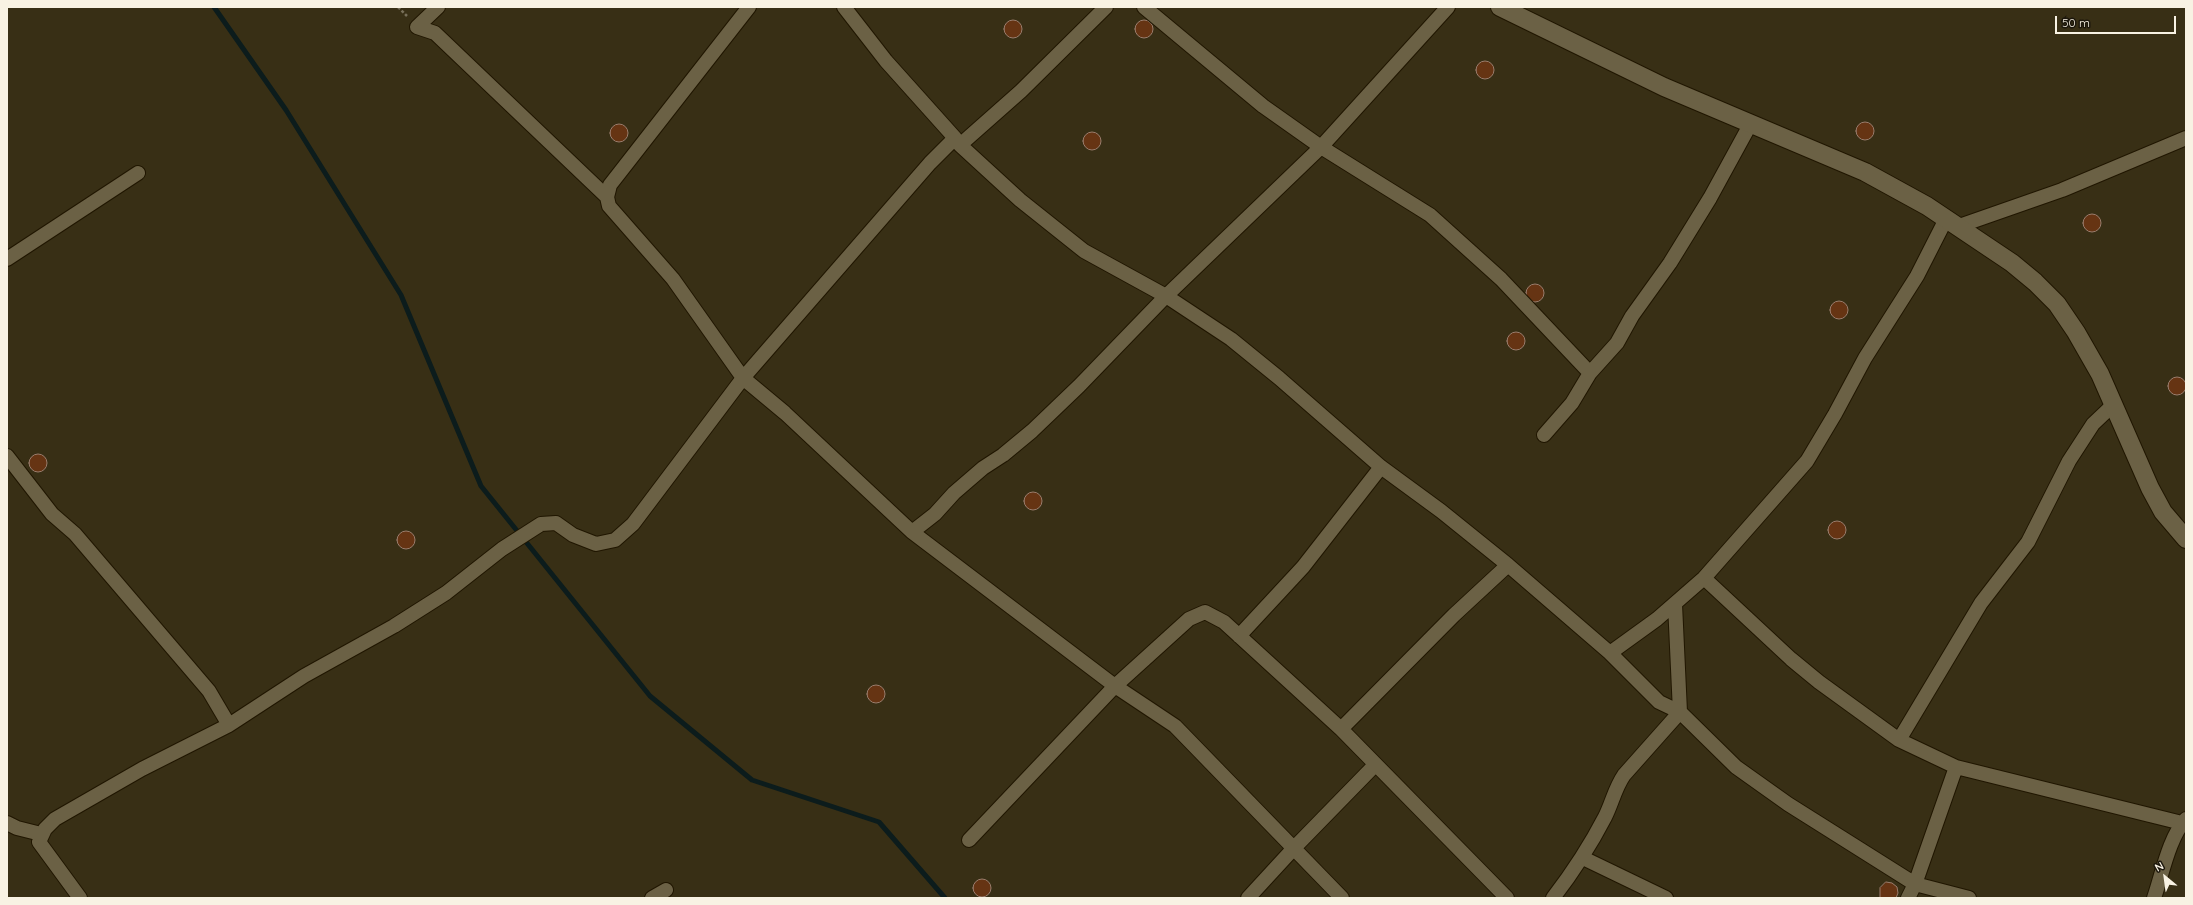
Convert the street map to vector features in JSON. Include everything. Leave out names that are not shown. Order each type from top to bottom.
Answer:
[{"type":"street","points":[[438,7],[417,27],[435,33],[607,197]]},
{"type":"street","points":[[749,7],[610,185],[607,197],[609,206],[673,279],[743,378],[785,413],[912,532],[1115,686],[1175,726],[1342,898]]},
{"type":"street","points":[[844,7],[886,61],[957,141],[1020,200],[1084,251],[1166,296],[1231,339],[1279,378],[1381,467],[1441,511],[1508,565],[1610,653],[1659,702],[1680,712],[1736,767],[1788,804],[1915,884],[1969,898]]},
{"type":"street","points":[[80,898],[40,846],[39,842],[41,834],[55,820],[85,801],[229,725],[304,676],[394,626],[446,593],[502,549],[541,524],[556,523],[573,535],[596,544],[615,540],[625,532],[743,378],[930,163],[1021,90],[1106,7]]},
{"type":"street","points":[[1144,7],[1229,79],[1322,147],[1430,215],[1500,279],[1590,373]]},
{"type":"street","points":[[912,532],[935,514],[954,493],[983,468],[1003,455],[1032,431],[1079,386],[1166,296],[1322,147],[1448,7]]},
{"type":"street","points":[[1500,7],[1664,87],[1865,172],[1952,223],[2029,277],[2056,304],[2076,332],[2096,368],[2150,488],[2163,512],[2186,539]]},
{"type":"street","points":[[1544,435],[1572,403],[1590,373],[1617,343],[1632,316],[1670,263],[1710,198],[1751,123]]},
{"type":"street","points":[[1610,653],[1675,604],[1704,578],[1807,461],[1836,414],[1865,358],[1952,223],[2062,190],[2186,138]]},
{"type":"street","points":[[7,259],[138,174]]},
{"type":"street","points":[[1899,740],[1981,603],[2028,542],[2069,461],[2093,424],[2113,405]]},
{"type":"street","points":[[7,456],[52,514],[75,534],[208,691],[229,725]]},
{"type":"street","points":[[1239,636],[1303,567],[1381,467]]},
{"type":"street","points":[[1341,729],[1454,615],[1508,565]]},
{"type":"street","points":[[1704,578],[1791,659],[1819,682],[1899,740],[1956,767],[2185,822],[2173,842],[2154,898]]},
{"type":"street","points":[[1553,898],[1583,858],[1605,817],[1618,784],[1636,760],[1680,712],[1675,604]]},
{"type":"street","points":[[968,840],[1115,686],[1195,615],[1210,613],[1239,636],[1341,729],[1506,898]]},
{"type":"street","points":[[1248,898],[1294,848],[1375,765]]},
{"type":"street","points":[[1908,898],[1915,884],[1956,767]]},
{"type":"street","points":[[7,823],[16,828],[41,834]]},
{"type":"street","points":[[1583,858],[1666,898]]},
{"type":"street","points":[[652,898],[666,890]]},
{"type":"building","points":[[1009,20],[1017,20],[1022,25],[1020,36],[1017,38],[1009,38],[1004,33],[1004,25]]},
{"type":"building","points":[[1144,20],[1148,21],[1152,25],[1152,33],[1148,37],[1144,38],[1140,37],[1136,33],[1135,29],[1136,25],[1140,21]]},
{"type":"building","points":[[1481,61],[1489,61],[1494,66],[1492,77],[1489,79],[1481,79],[1476,74],[1476,66]]},
{"type":"building","points":[[1861,122],[1869,122],[1874,127],[1872,138],[1869,140],[1861,140],[1856,135],[1856,127]]},
{"type":"building","points":[[615,124],[623,124],[628,129],[626,140],[623,142],[615,142],[610,137],[610,129]]},
{"type":"building","points":[[1088,132],[1096,132],[1101,137],[1099,148],[1096,150],[1088,150],[1083,145],[1083,137]]},
{"type":"building","points":[[2088,214],[2096,214],[2101,219],[2099,230],[2096,232],[2088,232],[2083,227],[2083,219]]},
{"type":"building","points":[[1535,284],[1541,287],[1544,293],[1541,299],[1535,302],[1529,299],[1526,293],[1529,287]]},
{"type":"building","points":[[1835,301],[1843,301],[1848,306],[1846,317],[1843,319],[1835,319],[1830,314],[1830,306]]},
{"type":"building","points":[[1512,332],[1520,332],[1525,337],[1523,348],[1520,350],[1512,350],[1507,345],[1507,337]]},
{"type":"building","points":[[2173,377],[2181,377],[2186,382],[2184,393],[2181,395],[2173,395],[2168,390],[2168,382]]},
{"type":"building","points":[[34,454],[42,454],[47,459],[45,470],[42,472],[34,472],[29,467],[29,459]]},
{"type":"building","points":[[1029,492],[1037,492],[1042,497],[1040,508],[1037,510],[1029,510],[1024,505],[1024,497]]},
{"type":"building","points":[[1833,521],[1841,521],[1846,526],[1844,537],[1841,539],[1833,539],[1828,534],[1828,526]]},
{"type":"building","points":[[402,531],[410,531],[415,536],[413,547],[410,549],[402,549],[397,544],[397,536]]},
{"type":"building","points":[[872,685],[880,685],[885,690],[883,701],[880,703],[872,703],[867,698],[867,690]]},
{"type":"building","points":[[978,879],[986,879],[991,884],[989,895],[986,897],[978,897],[973,892],[973,884]]},
{"type":"building","points":[[1886,882],[1892,883],[1897,887],[1898,893],[1896,898],[1880,898],[1880,888]]},
{"type":"waterway","points":[[214,7],[286,110],[401,295],[481,486],[650,696],[752,780],[879,822],[945,898]]}]
